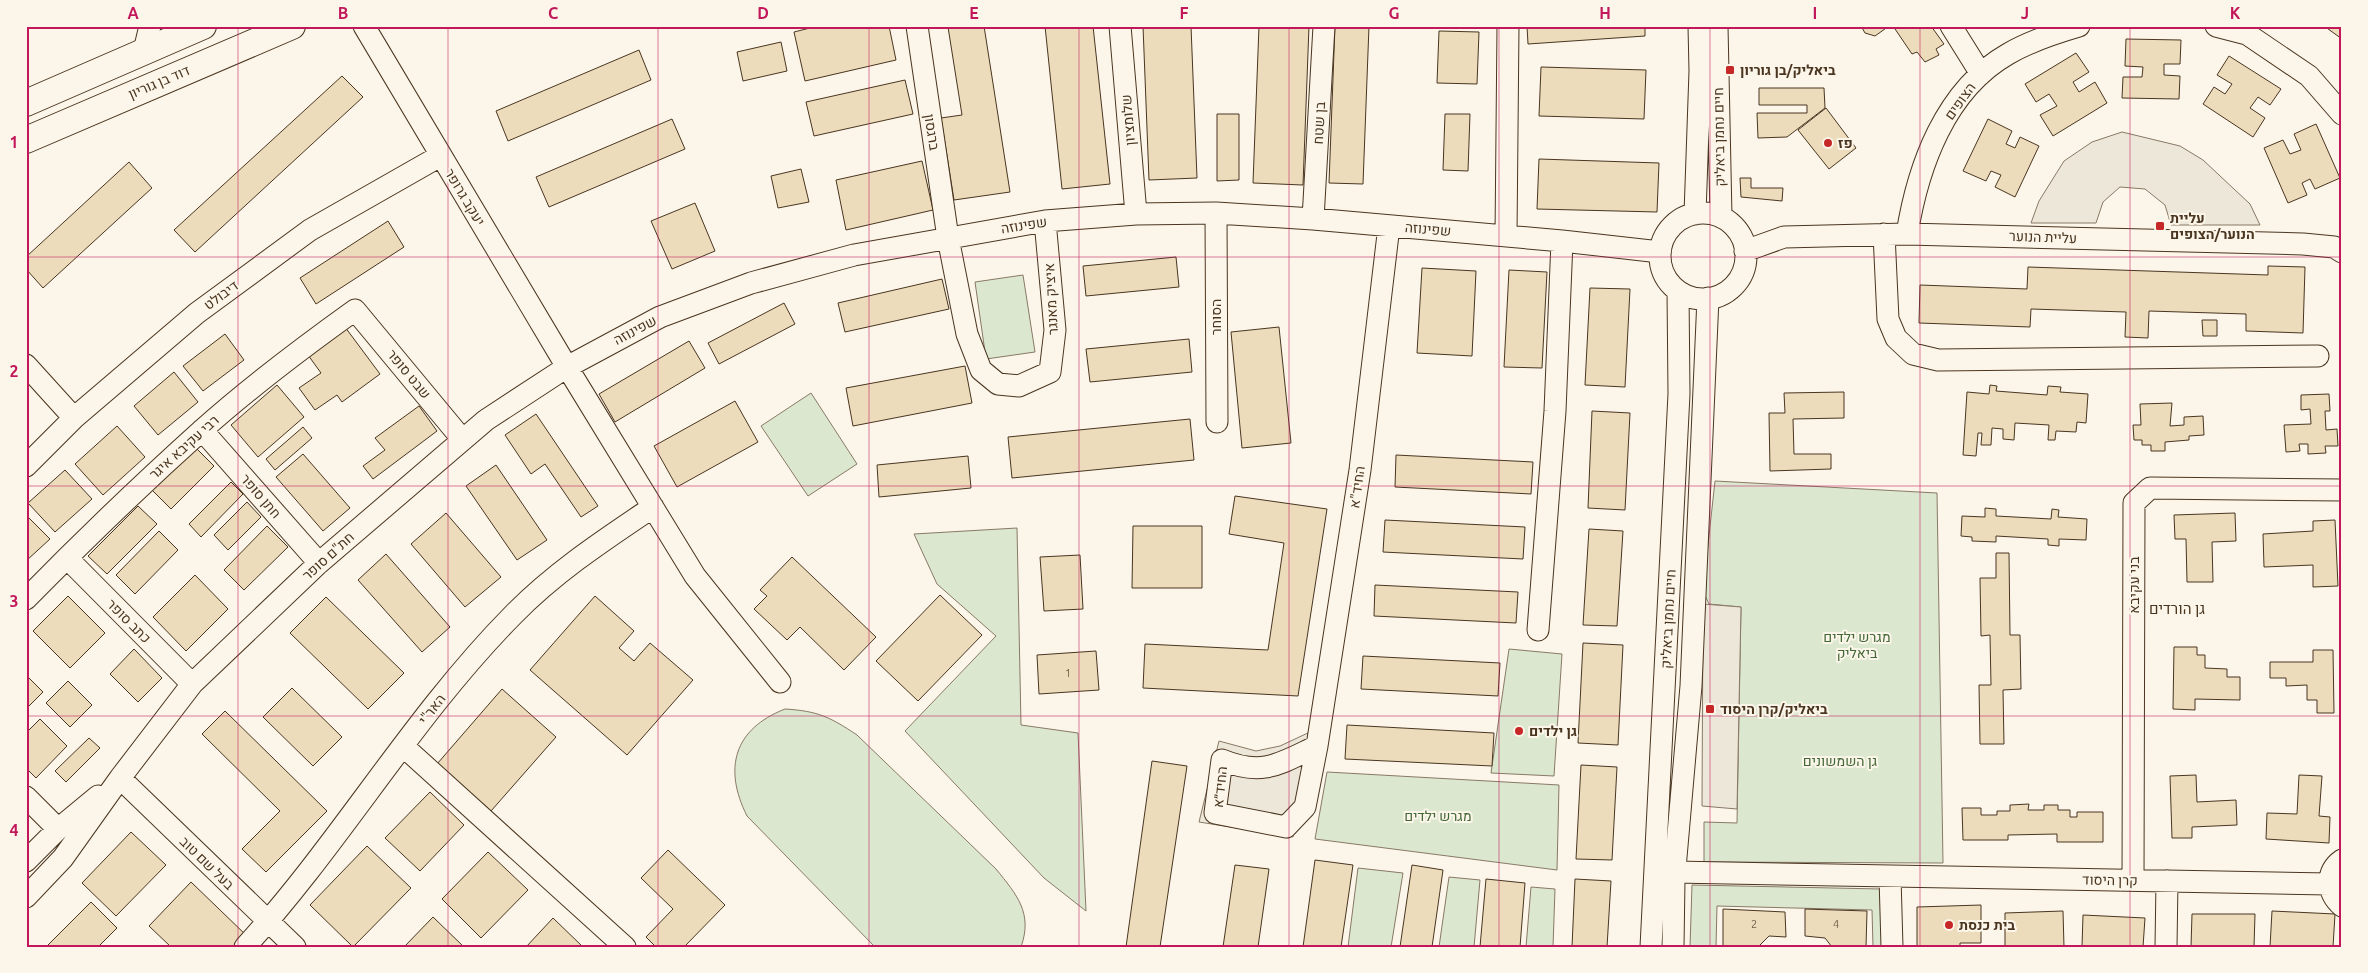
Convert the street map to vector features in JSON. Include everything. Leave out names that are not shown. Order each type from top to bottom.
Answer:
[{"type":"main road","name":"דוד בן גוריון","points":[[26,140],[292,26]]},
{"type":"main road","points":[[26,103],[144,51],[185,29]]},
{"type":"street","points":[[144,51],[150,26]]},
{"type":"street","name":"יעקב גרופר","points":[[364,26],[566,367],[695,576],[780,682]]},
{"type":"street","name":"ברגסון","points":[[916,26],[948,238]]},
{"type":"street","name":"שלומציון","points":[[1120,26],[1136,214]]},
{"type":"street","name":"בן שטח","points":[[1313,219],[1324,26]]},
{"type":"street","points":[[1506,236],[1508,26]]},
{"type":"street","name":"חיים נחמן ביאליק","points":[[1695,214],[1700,71],[1699,26]]},
{"type":"street","name":"חיים נחמן ביאליק","points":[[1717,26],[1721,217]]},
{"type":"street","points":[[1951,26],[1981,74]]},
{"type":"street","name":"הצופים","points":[[1907,234],[1913,198],[1925,162],[1943,123],[1961,95],[1981,74],[2008,54],[2049,35],[2079,26]]},
{"type":"street","points":[[2216,26],[2248,30],[2309,76],[2342,114]]},
{"type":"street","name":"דיבולט","points":[[26,466],[74,418],[197,313],[310,230],[440,156]]},
{"type":"street","name":"שפינוזה","points":[[566,367],[660,317],[751,283],[854,255],[1046,221],[1136,214],[1216,213],[1313,219],[1562,241],[1660,252]]},
{"type":"street","name":"הסוחר","points":[[1216,213],[1216,422]]},
{"type":"street","points":[[1708,213],[1721,217],[1733,225],[1741,237],[1745,251],[1745,264],[1740,277],[1732,287],[1721,295],[1708,298],[1692,297],[1678,291],[1667,280],[1661,267],[1660,252],[1663,239],[1671,227],[1682,218],[1708,213]]},
{"type":"street","name":"איציק מאנגר","points":[[948,238],[967,334],[981,370],[998,384],[1019,386],[1050,372],[1055,330],[1046,221]]},
{"type":"street","name":"החיד\"א","points":[[1317,746],[1360,470],[1390,226]]},
{"type":"street","points":[[1884,234],[1888,319],[1896,338],[1913,354],[1938,360],[2318,356]]},
{"type":"street","name":"עליית הנוער","points":[[1745,251],[1784,237],[1907,234],[2303,244],[2334,247],[2342,252]]},
{"type":"street","points":[[1538,630],[1555,411],[1562,241]]},
{"type":"street","name":"חיים נחמן ביאליק","points":[[1651,947],[1679,394],[1678,291]]},
{"type":"street","name":"חיים נחמן ביאליק","points":[[1674,947],[1674,872],[1691,686],[1708,298]]},
{"type":"street","name":"רבי עקיבא איגר","points":[[26,598],[202,430],[283,362],[356,310]]},
{"type":"street","name":"שבט סופר","points":[[356,310],[462,438]]},
{"type":"street","points":[[26,365],[74,418]]},
{"type":"street","name":"חת\"ם סופר","points":[[26,897],[63,858],[120,778],[192,684],[319,563],[462,438],[566,367]]},
{"type":"street","name":"חתן סופר","points":[[202,430],[319,563]]},
{"type":"street","name":"בני עקיבא","points":[[2133,880],[2134,503],[2150,488],[2342,490]]},
{"type":"street","name":"האר\"י","points":[[245,947],[269,921],[466,666],[513,615],[561,570],[653,507]]},
{"type":"street","name":"כתב סופר","points":[[67,558],[192,684]]},
{"type":"street","points":[[403,746],[625,947]]},
{"type":"street","name":"החיד״א","points":[[1317,746],[1305,807],[1286,827],[1214,813],[1222,760],[1238,767],[1264,769],[1317,746]]},
{"type":"street","name":"חת\"ם סופר","points":[[26,861],[58,829],[120,778]]},
{"type":"street","name":"בעל שם טוב","points":[[120,778],[295,947]]},
{"type":"street","points":[[26,797],[58,829]]},
{"type":"street","points":[[2342,860],[2334,868],[2329,884],[2331,893],[2342,906]]},
{"type":"street","name":"קרן היסוד","points":[[1674,872],[2329,884]]},
{"type":"street","points":[[1890,877],[1892,947]]},
{"type":"street","points":[[2166,947],[2167,881]]},
{"type":"green space","points":[[1023,275],[1035,352],[986,359],[975,282]]},
{"type":"green space","points":[[811,393],[857,464],[808,496],[761,426]]},
{"type":"green space","name":"גן השמשונים","points":[[1715,481],[1937,493],[1943,863],[1704,862],[1704,822],[1737,823],[1741,607],[1709,604],[1703,591]]},
{"type":"green space","points":[[1017,528],[1021,725],[1078,733],[1086,911],[1044,878],[905,731],[996,636],[937,584],[914,534]]},
{"type":"green space","points":[[1509,649],[1562,654],[1554,776],[1491,773]]},
{"type":"green space","points":[[785,709],[815,713],[857,735],[996,869],[1016,896],[1024,914],[1024,935],[1021,947],[875,947],[747,816],[740,798],[735,766],[738,752],[744,739],[754,727],[768,717]]},
{"type":"green space","name":"מגרש ילדים","points":[[1327,772],[1559,785],[1557,870],[1315,839]]},
{"type":"green space","points":[[1358,868],[1403,873],[1391,947],[1348,947]]},
{"type":"green space","points":[[1449,877],[1480,880],[1474,947],[1439,947]]},
{"type":"green space","points":[[1692,885],[1881,889],[1883,947],[1873,947],[1872,910],[1717,906],[1716,947],[1690,947]]},
{"type":"green space","points":[[1531,887],[1555,889],[1553,947],[1526,947]]},
{"type":"shaded area","points":[[2122,132],[2180,146],[2203,160],[2250,204],[2260,225],[2171,225],[2165,205],[2145,189],[2120,187],[2103,202],[2096,223],[2031,223],[2039,201],[2064,161],[2092,142]]},
{"type":"shaded area","points":[[1703,604],[1741,607],[1737,809],[1702,806]]},
{"type":"shaded area","points":[[1310,732],[1293,837],[1199,822],[1219,741],[1256,751],[1280,746]]},
{"type":"building","points":[[818,26],[889,26],[896,60],[805,81],[794,32]]},
{"type":"building","points":[[984,26],[1010,192],[954,200],[941,118],[962,115],[948,27]]},
{"type":"building","points":[[1045,26],[1093,26],[1110,184],[1062,189]]},
{"type":"building","points":[[1143,26],[1191,26],[1197,178],[1149,180]]},
{"type":"building","points":[[1259,26],[1309,26],[1303,185],[1253,183]]},
{"type":"building","points":[[1335,26],[1369,26],[1363,184],[1329,183]]},
{"type":"building","points":[[1527,26],[1645,26],[1645,36],[1528,44]]},
{"type":"building","points":[[1861,26],[1889,26],[1875,36],[1865,33]]},
{"type":"building","points":[[1893,26],[1931,26],[1944,44],[1936,49],[1939,55],[1925,62],[1917,52],[1912,54]]},
{"type":"building","points":[[2324,26],[2342,26],[2342,39]]},
{"type":"building","points":[[1439,31],[1479,32],[1477,84],[1437,83]]},
{"type":"building","points":[[2126,39],[2181,40],[2180,64],[2164,64],[2164,75],[2180,76],[2179,99],[2122,98],[2123,77],[2142,77],[2143,67],[2125,66]]},
{"type":"building","points":[[781,42],[787,71],[743,81],[737,52]]},
{"type":"building","points":[[639,50],[651,80],[508,141],[496,111]]},
{"type":"building","points":[[2076,53],[2089,72],[2073,82],[2079,92],[2095,82],[2107,103],[2053,136],[2040,115],[2057,106],[2049,94],[2036,102],[2025,84]]},
{"type":"building","points":[[2229,56],[2281,89],[2270,105],[2258,97],[2250,108],[2265,118],[2253,137],[2203,104],[2214,87],[2225,94],[2232,84],[2217,75]]},
{"type":"building","points":[[1541,67],[1646,70],[1644,119],[1539,116]]},
{"type":"building","points":[[342,76],[363,97],[195,252],[174,230]]},
{"type":"building","points":[[905,80],[913,114],[814,136],[806,102]]},
{"type":"building","points":[[1759,88],[1824,88],[1825,108],[1787,137],[1758,138],[1757,113],[1807,113],[1807,105],[1759,105]]},
{"type":"building","points":[[1826,108],[1856,148],[1829,169],[1798,130]]},
{"type":"building","points":[[1217,114],[1239,114],[1239,180],[1217,181]]},
{"type":"building","points":[[1445,114],[1470,114],[1468,171],[1443,170]]},
{"type":"building","points":[[672,119],[685,149],[549,207],[536,177]]},
{"type":"building","points":[[1988,119],[2012,131],[2006,144],[2015,148],[2020,137],[2039,146],[2015,197],[1995,187],[2001,175],[1991,171],[1986,181],[1963,171]]},
{"type":"building","points":[[2316,124],[2340,178],[2315,189],[2310,179],[2302,183],[2307,195],[2288,203],[2264,148],[2283,140],[2290,154],[2301,150],[2294,134]]},
{"type":"building","points":[[1539,159],[1659,163],[1657,212],[1537,209]]},
{"type":"building","points":[[922,161],[933,210],[846,230],[836,180]]},
{"type":"building","points":[[129,162],[152,188],[43,288],[26,269],[26,257]]},
{"type":"building","points":[[801,169],[809,202],[778,208],[771,176]]},
{"type":"building","points":[[1740,178],[1751,178],[1751,188],[1783,188],[1782,201],[1741,197]]},
{"type":"building","points":[[695,203],[715,251],[672,269],[651,221]]},
{"type":"building","points":[[388,221],[404,247],[316,304],[300,278]]},
{"type":"building","points":[[1176,257],[1179,287],[1086,296],[1083,266]]},
{"type":"building","points":[[2268,266],[2305,267],[2303,333],[2246,331],[2246,314],[2149,311],[2148,338],[2125,337],[2126,312],[2031,309],[2030,327],[1919,323],[1920,285],[2027,289],[2028,267],[2268,275]]},
{"type":"building","points":[[1422,268],[1476,271],[1472,356],[1417,353]]},
{"type":"building","points":[[1509,270],[1547,272],[1542,368],[1504,367]]},
{"type":"building","points":[[942,279],[949,309],[845,332],[838,303]]},
{"type":"building","points":[[1590,288],[1630,289],[1625,387],[1585,385]]},
{"type":"building","points":[[784,303],[795,324],[719,364],[708,343]]},
{"type":"building","points":[[2202,320],[2217,320],[2217,336],[2203,336]]},
{"type":"building","points":[[345,327],[380,374],[342,402],[337,395],[315,410],[299,388],[321,373],[308,355]]},
{"type":"building","points":[[1279,327],[1291,443],[1242,448],[1231,332]]},
{"type":"building","points":[[225,334],[244,360],[203,391],[183,366]]},
{"type":"building","points":[[1189,339],[1192,372],[1090,382],[1086,349]]},
{"type":"building","points":[[689,341],[705,368],[615,422],[599,394]]},
{"type":"building","points":[[965,366],[972,403],[853,426],[846,388]]},
{"type":"building","points":[[174,372],[198,402],[158,435],[134,406]]},
{"type":"building","points":[[277,385],[304,417],[258,457],[231,425]]},
{"type":"building","points":[[1990,385],[1997,386],[1996,391],[2047,395],[2048,386],[2061,387],[2060,392],[2088,394],[2086,423],[2077,422],[2076,432],[2056,431],[2055,440],[2048,440],[2049,425],[2015,423],[2014,440],[2003,439],[2003,429],[1992,428],[1991,445],[1981,445],[1982,433],[1978,433],[1976,456],[1963,455],[1967,392],[1989,394]]},
{"type":"building","points":[[1844,392],[1844,418],[1793,419],[1794,454],[1831,454],[1831,469],[1770,471],[1769,413],[1785,413],[1784,393]]},
{"type":"building","points":[[2329,394],[2330,411],[2325,411],[2326,430],[2337,429],[2338,446],[2325,446],[2326,453],[2308,454],[2308,444],[2299,444],[2300,451],[2286,452],[2284,425],[2311,424],[2310,409],[2301,410],[2301,395]]},
{"type":"building","points":[[735,401],[758,442],[677,487],[654,446]]},
{"type":"building","points":[[2172,403],[2170,426],[2184,425],[2184,417],[2203,416],[2204,435],[2189,436],[2189,440],[2165,442],[2165,451],[2151,451],[2151,445],[2142,445],[2142,440],[2134,440],[2133,425],[2141,425],[2140,404]]},
{"type":"building","points":[[419,406],[437,431],[373,479],[363,466],[385,450],[375,438]]},
{"type":"building","points":[[1592,411],[1630,413],[1625,510],[1588,508]]},
{"type":"building","points":[[536,414],[598,506],[581,517],[545,464],[531,474],[505,435]]},
{"type":"building","points":[[1190,419],[1194,460],[1012,478],[1008,437]]},
{"type":"building","points":[[117,426],[145,457],[103,495],[75,464]]},
{"type":"building","points":[[303,427],[312,438],[275,470],[266,459]]},
{"type":"building","points":[[195,447],[214,466],[171,509],[152,490]]},
{"type":"building","points":[[303,454],[350,508],[323,531],[276,477]]},
{"type":"building","points":[[1396,455],[1533,462],[1531,494],[1395,487]]},
{"type":"building","points":[[968,456],[971,488],[879,497],[877,465]]},
{"type":"building","points":[[496,465],[547,540],[517,560],[466,486]]},
{"type":"building","points":[[65,470],[92,499],[55,532],[28,503]]},
{"type":"building","points":[[231,482],[243,494],[201,537],[189,524]]},
{"type":"building","points":[[1235,496],[1327,509],[1298,696],[1143,688],[1145,644],[1268,650],[1284,543],[1229,534]]},
{"type":"building","points":[[247,502],[261,517],[228,550],[214,535]]},
{"type":"building","points":[[138,506],[157,524],[107,574],[88,556]]},
{"type":"building","points":[[1985,508],[1996,509],[1996,516],[2051,519],[2052,509],[2059,510],[2058,517],[2087,519],[2086,540],[2059,539],[2059,546],[2048,545],[2048,539],[1996,536],[1996,542],[1972,541],[1972,537],[1961,536],[1962,516],[1985,517]]},
{"type":"building","points":[[446,513],[501,577],[465,607],[411,544]]},
{"type":"building","points":[[2235,513],[2236,541],[2212,542],[2213,582],[2187,582],[2186,539],[2175,539],[2174,515]]},
{"type":"building","points":[[26,515],[50,539],[26,561]]},
{"type":"building","points":[[1385,520],[1525,527],[1523,559],[1383,552]]},
{"type":"building","points":[[2335,520],[2338,586],[2313,587],[2313,565],[2264,567],[2263,534],[2313,531],[2313,521]]},
{"type":"building","points":[[267,526],[288,547],[244,590],[224,570]]},
{"type":"building","points":[[1133,526],[1202,526],[1202,588],[1132,588]]},
{"type":"building","points":[[1589,529],[1623,531],[1617,626],[1583,625]]},
{"type":"building","points":[[159,531],[178,550],[135,594],[116,575]]},
{"type":"building","points":[[1996,553],[2009,553],[2010,635],[2020,635],[2021,689],[2003,690],[2004,744],[1980,744],[1979,685],[1991,685],[1990,635],[1981,636],[1980,578],[1996,578]]},
{"type":"building","points":[[386,554],[450,627],[422,652],[358,580]]},
{"type":"building","points":[[1080,555],[1083,609],[1044,611],[1040,557]]},
{"type":"building","points":[[792,557],[876,637],[844,670],[800,627],[787,640],[754,609],[767,596],[760,590]]},
{"type":"building","points":[[195,575],[228,609],[186,651],[153,617]]},
{"type":"building","points":[[1375,585],[1518,592],[1516,623],[1374,616]]},
{"type":"building","points":[[940,595],[982,635],[918,701],[876,661]]},
{"type":"building","points":[[68,596],[105,633],[70,668],[33,631]]},
{"type":"building","points":[[595,596],[634,631],[619,648],[634,661],[650,643],[693,680],[627,755],[530,670]]},
{"type":"building","points":[[326,597],[404,673],[368,709],[290,633]]},
{"type":"building","points":[[1583,643],[1623,645],[1618,745],[1578,743]]},
{"type":"building","points":[[2174,647],[2197,647],[2197,655],[2205,655],[2205,668],[2227,669],[2227,677],[2240,677],[2240,700],[2195,699],[2195,710],[2173,709]]},
{"type":"building","points":[[134,649],[162,678],[138,702],[110,674]]},
{"type":"building","points":[[2313,650],[2333,650],[2334,713],[2317,713],[2317,700],[2307,700],[2307,685],[2286,686],[2286,678],[2270,678],[2270,662],[2313,662]]},
{"type":"building","points":[[1096,651],[1099,690],[1039,694],[1037,655]]},
{"type":"building","points":[[1363,656],[1500,663],[1498,696],[1361,689]]},
{"type":"building","points":[[26,675],[43,692],[26,709]]},
{"type":"building","points":[[68,681],[92,705],[70,727],[46,703]]},
{"type":"building","points":[[292,688],[342,737],[313,766],[263,717]]},
{"type":"building","points":[[502,689],[556,737],[491,811],[437,764]]},
{"type":"building","points":[[225,711],[327,811],[266,872],[242,849],[280,811],[202,734]]},
{"type":"building","points":[[40,719],[67,746],[36,778],[26,768],[26,733]]},
{"type":"building","points":[[1347,725],[1494,733],[1492,766],[1345,759]]},
{"type":"building","points":[[89,738],[100,748],[66,782],[55,771]]},
{"type":"building","points":[[1152,761],[1187,766],[1160,947],[1126,947]]},
{"type":"building","points":[[1581,765],[1617,767],[1612,860],[1576,859]]},
{"type":"building","points":[[2196,775],[2197,802],[2236,800],[2237,825],[2192,827],[2192,838],[2172,838],[2170,776]]},
{"type":"building","points":[[2299,775],[2322,776],[2319,816],[2330,817],[2329,843],[2266,839],[2267,813],[2297,814]]},
{"type":"building","points":[[430,792],[464,825],[420,871],[385,838]]},
{"type":"building","points":[[2029,804],[2028,810],[2044,810],[2044,805],[2058,805],[2058,810],[2070,810],[2070,817],[2077,817],[2077,812],[2103,812],[2103,842],[2057,842],[2057,834],[2008,835],[2008,840],[1963,840],[1962,808],[1981,808],[1981,815],[1997,815],[1997,811],[2010,811],[2010,805]]},
{"type":"building","points":[[131,832],[166,865],[116,916],[82,883]]},
{"type":"building","points":[[367,846],[411,888],[353,947],[310,905]]},
{"type":"building","points":[[668,850],[725,905],[684,947],[656,947],[646,937],[673,909],[641,878]]},
{"type":"building","points":[[488,852],[528,890],[481,938],[442,899]]},
{"type":"building","points":[[1315,860],[1353,865],[1341,947],[1303,947]]},
{"type":"building","points":[[1235,865],[1269,869],[1258,947],[1223,947]]},
{"type":"building","points":[[1412,865],[1443,870],[1432,947],[1400,947]]},
{"type":"building","points":[[1486,879],[1525,883],[1520,947],[1480,947]]},
{"type":"building","points":[[1575,879],[1611,881],[1607,947],[1572,947]]},
{"type":"building","points":[[191,882],[247,936],[237,947],[171,947],[149,926]]},
{"type":"building","points":[[91,902],[117,928],[98,947],[46,947]]},
{"type":"building","name":"בית כנסת","points":[[1981,905],[1981,943],[1960,943],[1960,947],[1917,947],[1917,907]]},
{"type":"building","points":[[1723,909],[1785,912],[1786,937],[1769,936],[1758,947],[1723,947]]},
{"type":"building","points":[[1805,909],[1867,911],[1866,947],[1832,947],[1825,938],[1805,936]]},
{"type":"building","points":[[2063,911],[2064,947],[2005,947],[2005,913]]},
{"type":"building","points":[[2272,911],[2335,914],[2333,947],[2270,947]]},
{"type":"building","points":[[2192,914],[2255,914],[2254,947],[2191,947]]},
{"type":"building","points":[[2083,915],[2145,918],[2143,947],[2082,947]]},
{"type":"building","points":[[433,917],[464,947],[404,947]]},
{"type":"building","points":[[553,918],[583,947],[526,947]]},
{"type":"place","name":"ביאליק/בן גוריון","points":[[1730,70]]},
{"type":"place","name":"פז","points":[[1828,143]]},
{"type":"place","name":"עליית הנוער/הצופים","points":[[2160,226]]},
{"type":"place","name":"ביאליק/קרן היסוד","points":[[1710,709]]},
{"type":"place","name":"גן ילדים","points":[[1519,731]]},
{"type":"place","name":"בית כנסת","points":[[1949,925]]},
{"type":"district","name":"גן הורדים","points":[[2177,609]]},
{"type":"park label","name":"מגרש ילדים ביאליק","points":[[1857,646]]}]
